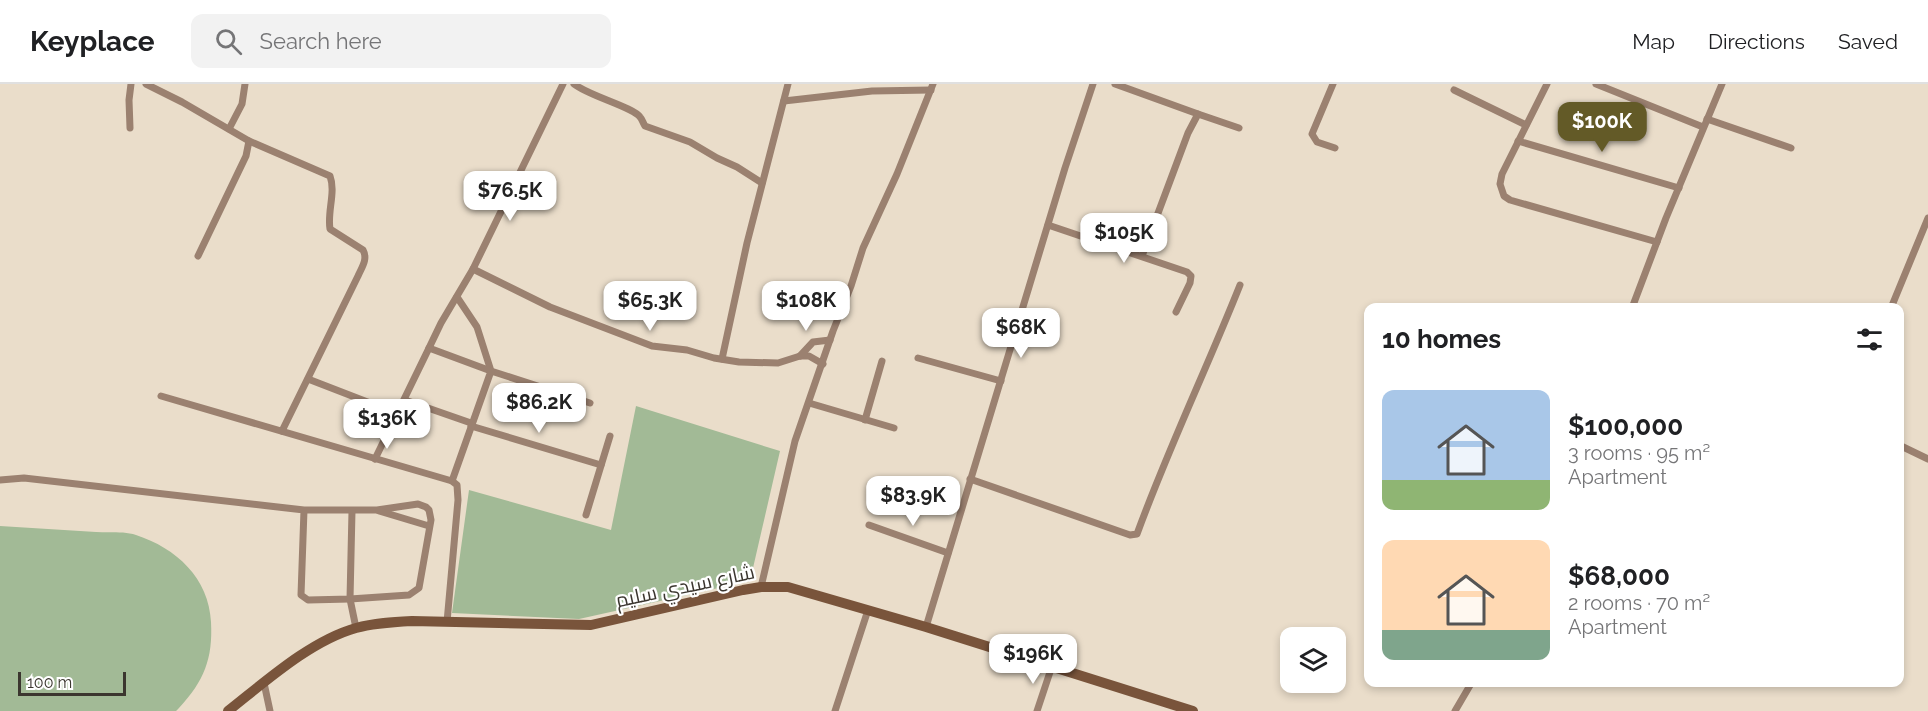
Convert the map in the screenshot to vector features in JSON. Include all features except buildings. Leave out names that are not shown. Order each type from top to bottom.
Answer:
[{"type":"main road","name":"شارع سيدي سليم","points":[[228,711],[309,651],[356,628],[394,622],[591,625],[761,587],[788,587],[926,627],[1193,711]]},
{"type":"street","points":[[130,128],[131,84]]},
{"type":"street","points":[[146,84],[249,141],[330,176],[332,184],[330,229],[365,253],[364,263],[358,276],[282,430]]},
{"type":"street","points":[[229,129],[242,104],[245,84]]},
{"type":"street","points":[[375,459],[441,323],[473,269],[563,84]]},
{"type":"street","points":[[574,84],[600,99],[636,113],[645,126],[690,142],[717,158],[737,166],[762,183]]},
{"type":"street","points":[[722,359],[725,337],[788,84]]},
{"type":"street","points":[[926,627],[1093,84]]},
{"type":"street","points":[[1115,84],[1239,128]]},
{"type":"street","points":[[1333,84],[1312,134],[1317,142],[1335,148]]},
{"type":"street","points":[[1547,84],[1502,174],[1500,184],[1503,196],[1510,200],[1657,242]]},
{"type":"street","points":[[1596,84],[1703,127]]},
{"type":"street","points":[[1634,303],[1722,84]]},
{"type":"street","points":[[761,587],[795,441],[864,248],[932,87],[784,101]]},
{"type":"street","points":[[1454,90],[1527,125]]},
{"type":"street","points":[[1142,256],[1184,142],[1198,114]]},
{"type":"street","points":[[1707,119],[1791,148]]},
{"type":"street","points":[[198,256],[246,156],[249,141]]},
{"type":"street","points":[[1518,141],[1679,188]]},
{"type":"street","points":[[1893,303],[1928,218]]},
{"type":"street","points":[[1048,225],[1187,272],[1191,276],[1191,283],[1176,312]]},
{"type":"street","points":[[473,269],[539,302],[652,346],[687,350],[739,362],[778,363],[800,356],[816,359],[823,364]]},
{"type":"street","points":[[970,479],[1135,536],[1240,285]]},
{"type":"street","points":[[452,482],[491,371],[477,327],[457,297]]},
{"type":"street","points":[[800,356],[813,342],[830,340]]},
{"type":"street","points":[[429,348],[590,403]]},
{"type":"street","points":[[918,358],[1001,381]]},
{"type":"street","points":[[865,420],[882,361]]},
{"type":"street","points":[[308,379],[396,413]]},
{"type":"street","points":[[161,396],[282,430],[457,485],[447,622]]},
{"type":"street","points":[[405,400],[471,425],[601,465]]},
{"type":"street","points":[[809,402],[894,428]]},
{"type":"street","points":[[586,516],[610,436]]},
{"type":"street","points":[[1904,447],[1928,459]]},
{"type":"street","points":[[0,480],[24,478],[303,510],[377,510],[418,504],[429,510],[429,526],[419,588],[410,595],[308,600],[301,594],[303,510]]},
{"type":"street","points":[[377,510],[429,526]]},
{"type":"street","points":[[352,511],[350,599],[356,628]]},
{"type":"street","points":[[869,525],[948,553]]},
{"type":"street","points":[[835,711],[868,610]]},
{"type":"street","points":[[1037,711],[1052,666]]},
{"type":"street","points":[[264,683],[270,711]]},
{"type":"street","points":[[1455,711],[1469,687]]},
{"type":"green space","points":[[636,406],[780,451],[750,581],[579,619],[452,613],[469,490],[611,530]]},
{"type":"green space","points":[[0,526],[131,534],[164,548],[188,567],[204,592],[209,606],[210,647],[201,679],[176,711],[0,711]]}]
